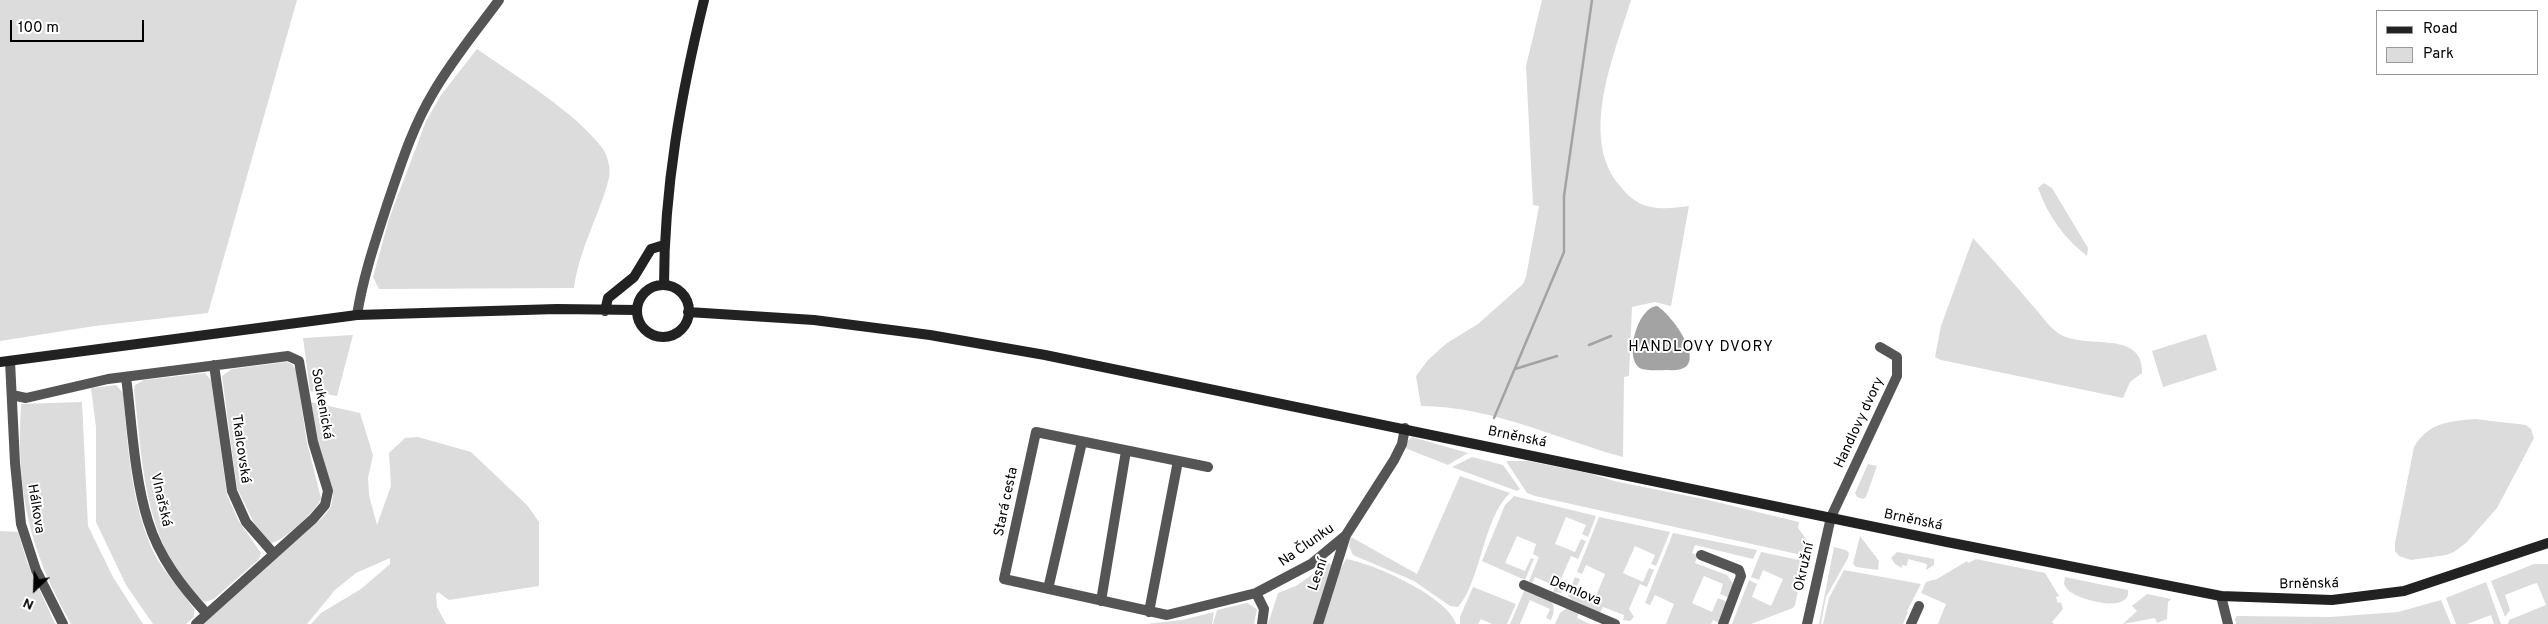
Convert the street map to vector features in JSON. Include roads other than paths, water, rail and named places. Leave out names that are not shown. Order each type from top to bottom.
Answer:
[{"type":"main road","points":[[664,285],[666,208],[680,109],[704,0]]},
{"type":"main road","points":[[605,311],[608,298],[634,277],[651,249],[664,245]]},
{"type":"main road","points":[[664,285],[671,286],[682,294],[688,306],[687,320],[679,331],[665,336],[651,334],[645,330],[640,324],[637,310],[638,302],[648,289],[664,285]]},
{"type":"main road","points":[[5,362],[358,316],[557,309],[637,310]]},
{"type":"main road","name":"Brněnská","points":[[688,312],[814,320],[930,335],[1044,355],[1272,400],[1831,517],[2221,596],[2332,600],[2404,591],[2547,544]]},
{"type":"street","points":[[358,316],[362,284],[397,174],[421,114],[467,43],[499,0]]},
{"type":"street","name":"Handlovy dvory","points":[[1831,517],[1897,376],[1896,357],[1880,347]]},
{"type":"street","name":"Soukenická","points":[[12,395],[26,398],[126,377],[288,356],[299,361],[302,367],[313,442],[328,498],[314,519],[196,624]]},
{"type":"street","name":"Hálkova","points":[[5,362],[12,395],[21,524],[36,570],[63,624]]},
{"type":"street","name":"Tkalcovská","points":[[214,365],[234,496],[246,522],[274,554]]},
{"type":"street","name":"Vlnařská","points":[[126,377],[141,493],[148,521],[167,564],[187,592],[207,614]]},
{"type":"street","name":"Na Člunku","points":[[1256,593],[1311,564],[1346,535],[1394,460],[1402,444],[1405,428]]},
{"type":"street","name":"Stará cesta","points":[[1208,467],[1036,432],[1004,579],[1149,612],[1172,614],[1256,593]]},
{"type":"street","points":[[1048,589],[1082,442]]},
{"type":"street","points":[[1101,601],[1126,451]]},
{"type":"street","points":[[1149,612],[1178,461]]},
{"type":"street","name":"Okružní","points":[[1807,624],[1831,517]]},
{"type":"street","name":"Lesní","points":[[1318,624],[1346,535]]},
{"type":"street","points":[[1701,556],[1739,570],[1742,576],[1723,624]]},
{"type":"street","name":"Demlova","points":[[1524,585],[1615,624]]},
{"type":"street","points":[[1256,593],[1264,609],[1262,624]]},
{"type":"street","points":[[2221,596],[2228,624]]},
{"type":"street","points":[[1911,624],[1919,606]]},
{"type":"waterway","points":[[1494,418],[1564,252],[1564,196],[1592,0]]},
{"type":"waterway","points":[[1589,345],[1611,336]]},
{"type":"waterway","points":[[1515,369],[1557,356]]},
{"type":"district","name":"HANDLOVY DVORY","points":[[1701,348]]}]
